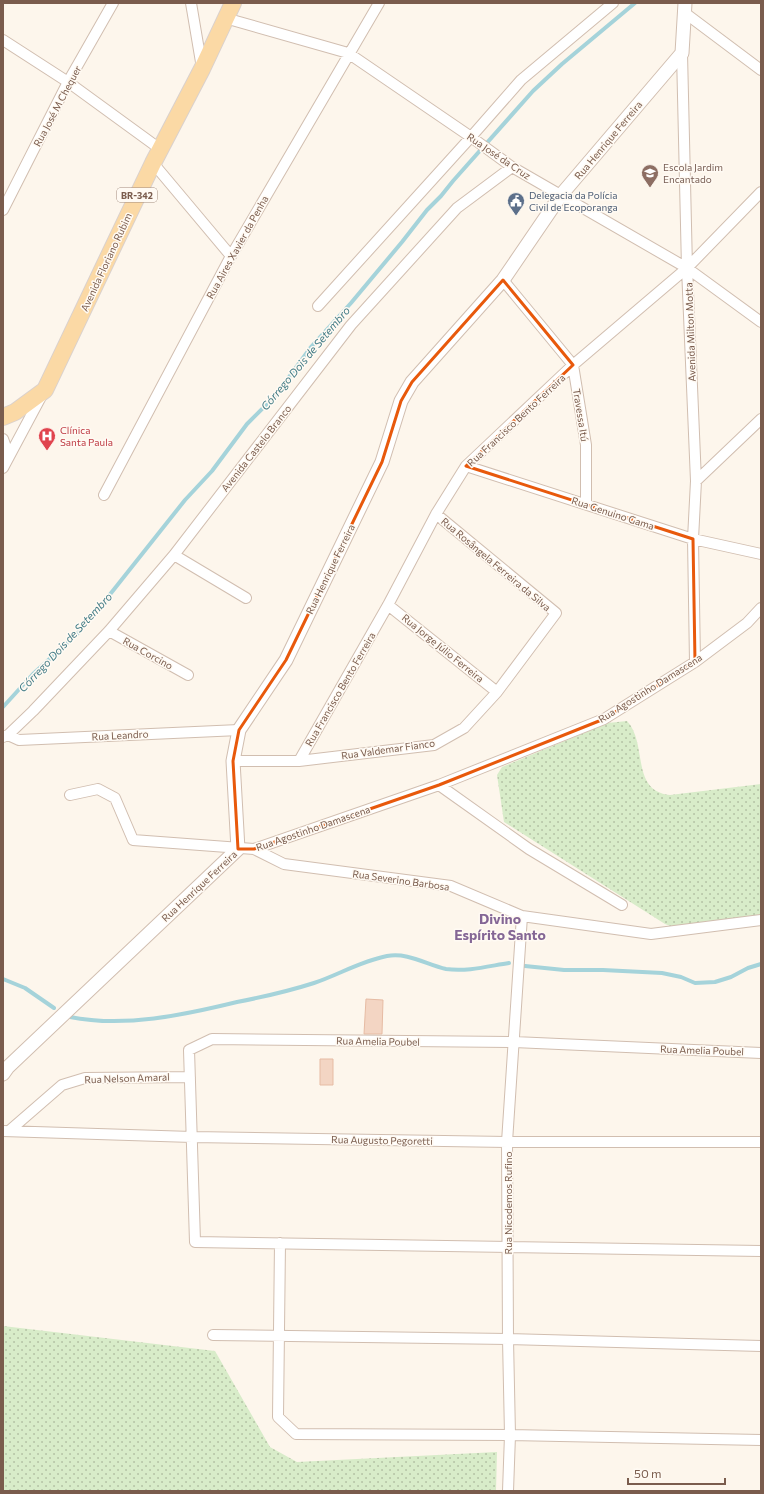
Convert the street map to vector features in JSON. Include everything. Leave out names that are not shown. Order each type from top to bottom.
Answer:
[{"type":"main road","name":"Avenida Floriano Rubim","points":[[45,390],[153,163],[202,69],[233,3]]},
{"type":"main road","name":"BR-342","points":[[3,417],[15,412],[45,390]]},
{"type":"street","name":"Rua José M Chequer","points":[[3,210],[68,82],[113,3]]},
{"type":"street","points":[[191,3],[202,69]]},
{"type":"street","name":"Rua Aires Xavier da Penha","points":[[104,495],[231,256],[348,53],[379,3]]},
{"type":"street","points":[[318,306],[521,80],[613,3]]},
{"type":"street","points":[[685,8],[761,70]]},
{"type":"street","name":"Avenida Milton Motta","points":[[685,8],[682,53],[687,268],[696,481],[693,539],[695,662]]},
{"type":"street","name":"Rua José da Cruz","points":[[225,18],[348,53],[471,137],[512,167],[687,268],[761,322]]},
{"type":"street","points":[[3,40],[68,82],[160,149]]},
{"type":"street","name":"Rua Henrique Ferreira","points":[[3,1074],[8,1067],[238,849],[233,761],[239,730],[286,660],[382,462],[400,401],[412,382],[503,280],[560,195],[682,53]]},
{"type":"street","points":[[153,163],[231,256]]},
{"type":"street","name":"Avenida Castelo Branco","points":[[5,736],[33,711],[108,631],[174,555],[351,325],[457,208],[512,167]]},
{"type":"street","name":"Rua Francisco Bento Ferreira","points":[[299,761],[388,605],[436,514],[466,466],[574,365],[687,268],[757,202],[761,192]]},
{"type":"street","points":[[503,280],[574,365]]},
{"type":"street","name":"Travessa Itú","points":[[574,365],[586,445],[586,504]]},
{"type":"street","name":"Avenida Floriano Rubim","points":[[3,468],[45,390]]},
{"type":"street","points":[[696,481],[761,420]]},
{"type":"street","points":[[3,440],[9,456]]},
{"type":"street","name":"Rua Genuino Gama","points":[[466,466],[693,539],[761,554]]},
{"type":"street","name":"Rua Rosângela Ferreira da Silva","points":[[436,514],[556,614]]},
{"type":"street","points":[[174,555],[246,598]]},
{"type":"street","name":"Rua Jorge Júlio Ferreira","points":[[388,605],[498,692]]},
{"type":"street","name":"Rua Agostinho Damascena","points":[[70,795],[98,790],[116,798],[133,840],[254,849],[439,785],[604,719],[695,662],[747,623],[761,608]]},
{"type":"street","name":"Rua Valdemar Fianco","points":[[233,761],[299,761],[434,745],[464,728],[498,692],[556,614]]},
{"type":"street","name":"Rua Corcino","points":[[108,631],[188,675]]},
{"type":"street","name":"Rua Leandro","points":[[5,736],[19,740],[239,730]]},
{"type":"street","points":[[439,785],[528,849],[622,905]]},
{"type":"street","name":"Rua Severino Barbosa","points":[[254,849],[284,864],[451,886],[522,916],[650,934],[761,920]]},
{"type":"street","name":"Rua Nicodemos Rufino","points":[[508,1491],[510,1435],[507,1142],[522,916]]},
{"type":"street","name":"Rua Amelia Poubel","points":[[280,1243],[195,1242],[189,1050],[212,1039],[514,1042],[761,1053]]},
{"type":"street","name":"Rua Nelson Amaral","points":[[6,1131],[62,1085],[85,1078],[190,1077]]},
{"type":"street","name":"Rua Augusto Pegoretti","points":[[6,1131],[192,1137],[507,1142],[761,1142]]},
{"type":"street","points":[[761,1251],[280,1243],[278,1417],[296,1434],[510,1435],[761,1440]]},
{"type":"street","points":[[213,1335],[508,1339],[761,1346]]},
{"type":"highlighted area","points":[[503,280],[573,365],[466,466],[693,539],[695,662],[604,719],[439,785],[254,849],[238,849],[233,761],[239,730],[286,660],[382,462],[401,401],[412,382]]},
{"type":"green space","points":[[627,721],[633,730],[637,741],[644,776],[649,785],[658,792],[670,795],[761,784],[761,915],[673,927],[665,924],[504,822],[497,775],[502,767],[608,723]]},
{"type":"green space","points":[[3,1326],[215,1351],[270,1447],[297,1462],[497,1452],[496,1491],[3,1491]]},
{"type":"building","points":[[366,999],[383,1000],[382,1034],[364,1034]]},
{"type":"building","points":[[320,1059],[333,1059],[333,1085],[320,1085]]},
{"type":"waterway","name":"Córrego Dois de Setembro","points":[[3,707],[33,674],[77,634],[96,612],[185,500],[212,471],[247,424],[276,395],[311,347],[351,303],[427,210],[533,91],[562,64],[635,3]]},
{"type":"waterway","points":[[70,1017],[91,1020],[133,1021],[196,1011],[305,986],[368,961],[395,955],[410,957],[439,967],[454,970],[509,963]]},
{"type":"waterway","points":[[525,966],[564,970],[662,973],[681,977],[695,983],[715,982],[761,964]]},
{"type":"waterway","points":[[3,979],[25,988],[54,1008]]},
{"type":"place","name":"Escola Jardim Encantado","points":[[650,188]]},
{"type":"place","name":"Delegacia da Polícia Civil de Ecoporanga","points":[[516,216]]},
{"type":"place","name":"Clínica Santa Paula","points":[[47,451]]},
{"type":"district","name":"Divino Espírito Santo","points":[[500,926]]}]
